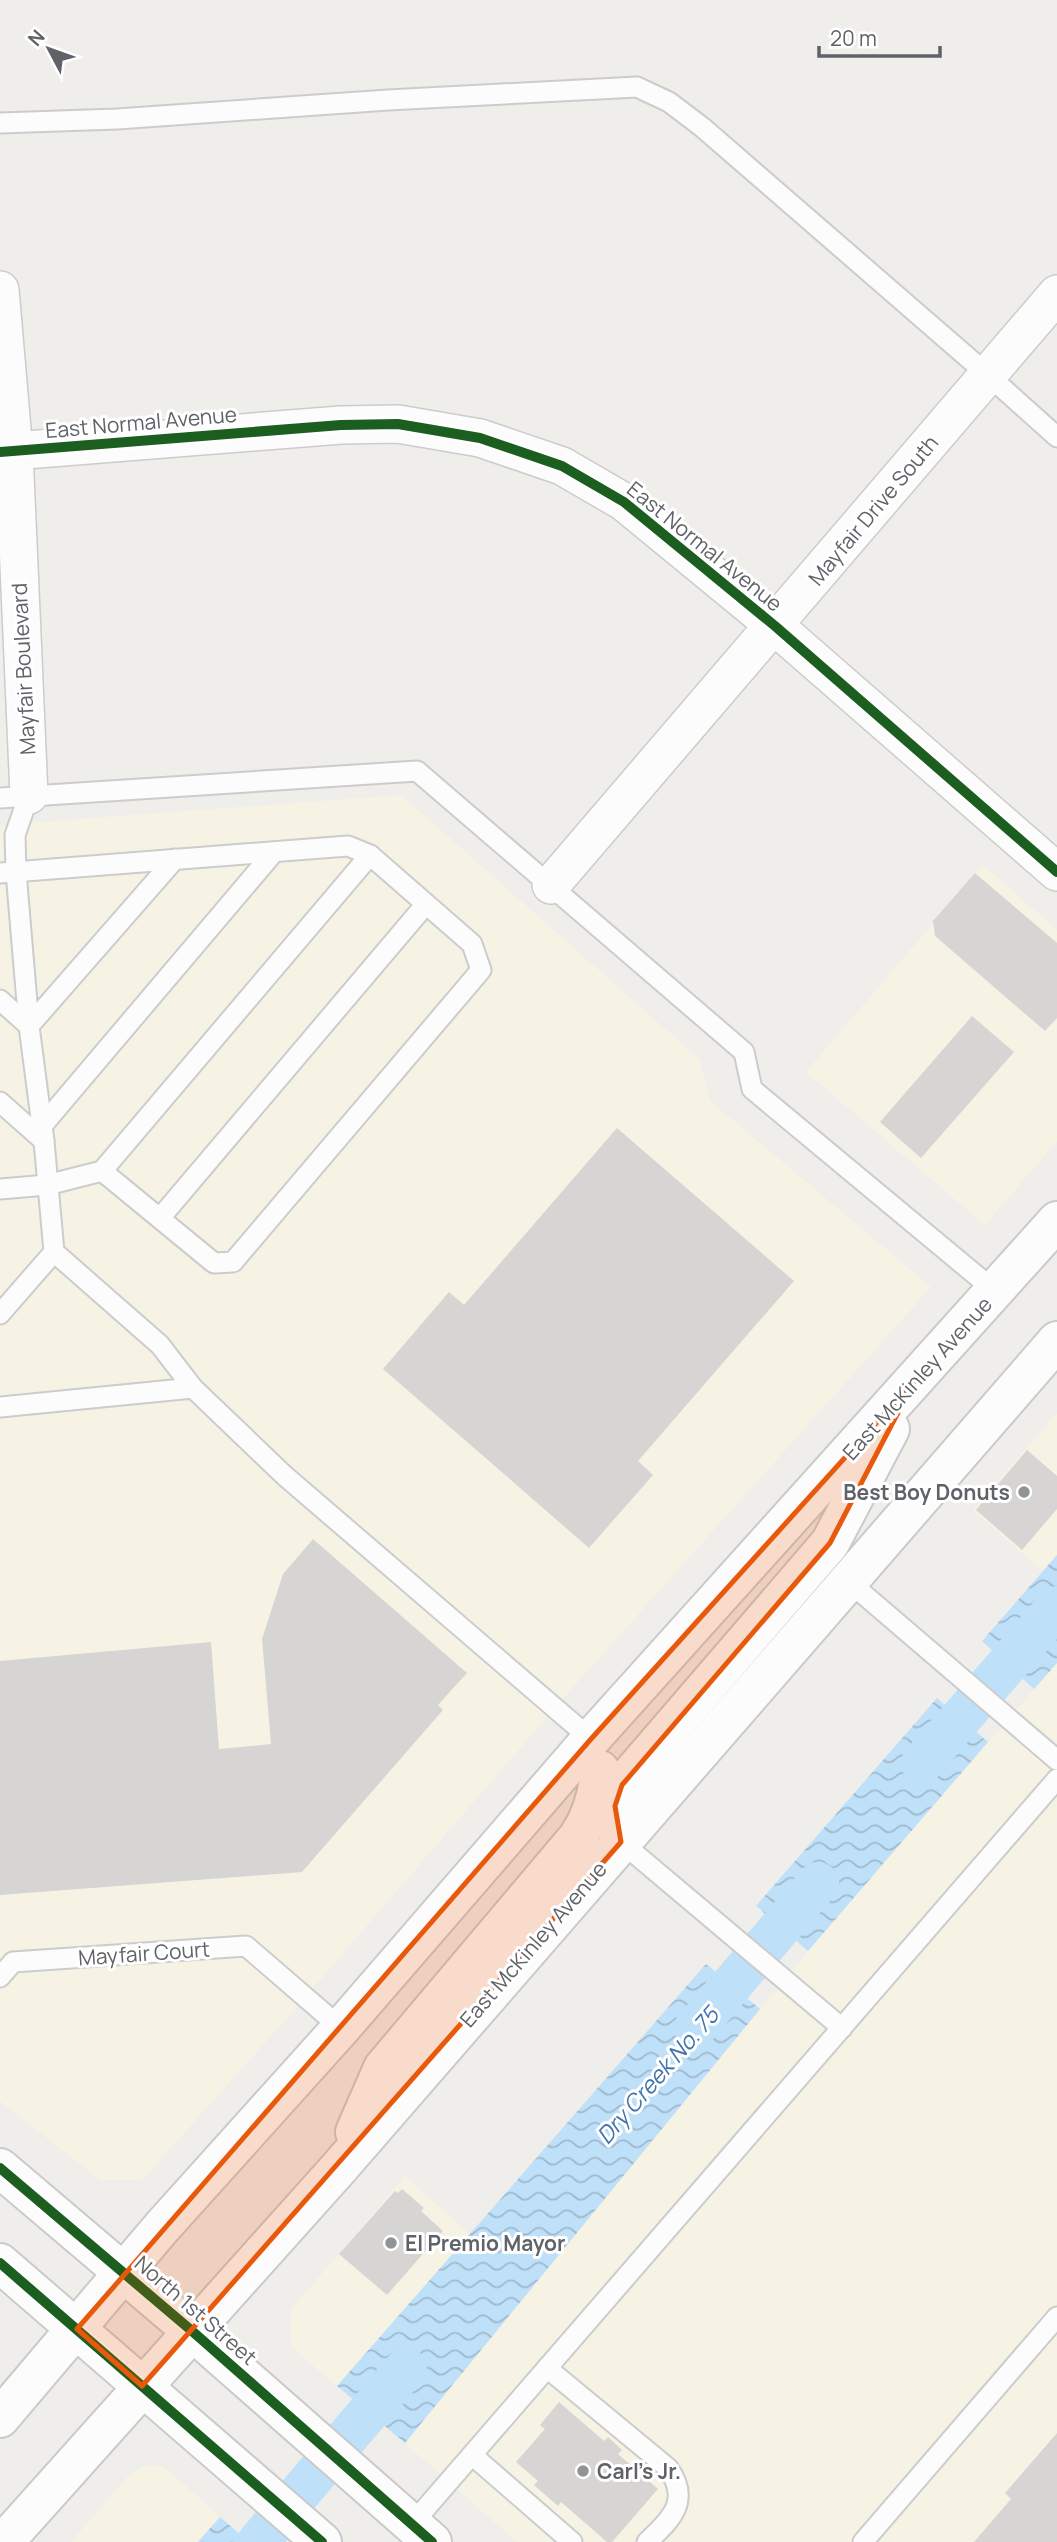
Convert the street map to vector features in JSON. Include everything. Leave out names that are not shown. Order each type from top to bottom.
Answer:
[{"type":"main road","name":"East McKinley Avenue","points":[[0,2418],[123,2272],[341,2028],[592,1739],[1057,1221]]},
{"type":"main road","name":"East McKinley Avenue","points":[[4,2542],[338,2169],[1057,1341]]},
{"type":"main road","points":[[621,1842],[615,1823],[615,1807],[622,1784],[830,1544],[915,1380]]},
{"type":"main road","points":[[338,2169],[383,2068],[589,1821],[598,1792],[601,1762],[592,1739]]},
{"type":"main road","name":"North 1st Street","points":[[0,2168],[192,2331],[422,2533]]},
{"type":"main road","points":[[0,2263],[320,2540]]},
{"type":"street","name":"Mayfair Boulevard","points":[[0,290],[7,452],[15,797]]},
{"type":"street","name":"Mayfair Drive South","points":[[551,886],[1057,294]]},
{"type":"street","name":"East Normal Avenue","points":[[7,452],[353,425],[398,424],[480,438],[562,466],[624,502],[775,626],[1057,872]]},
{"type":"lane","points":[[0,122],[117,119],[388,100],[638,88],[669,102],[702,127],[1057,438]]},
{"type":"lane","points":[[592,1739],[285,1476],[193,1388],[160,1345],[54,1252],[43,1134],[8,873],[15,835],[15,797],[417,771],[744,1052],[752,1089],[995,1291]]},
{"type":"lane","points":[[8,873],[348,846],[370,855],[472,944],[481,970],[233,1262],[214,1263],[102,1171]]},
{"type":"lane","points":[[43,1134],[274,852]]},
{"type":"lane","points":[[0,1189],[47,1185],[102,1171],[370,855]]},
{"type":"lane","points":[[29,1026],[176,859]]},
{"type":"lane","points":[[160,1218],[426,904]]},
{"type":"lane","points":[[0,1000],[29,1026]]},
{"type":"lane","points":[[0,1102],[43,1134]]},
{"type":"lane","points":[[0,1314],[54,1252]]},
{"type":"lane","points":[[0,1407],[193,1388]]},
{"type":"lane","points":[[848,1581],[1057,1760]]},
{"type":"lane","points":[[422,2533],[472,2455],[1057,1779]]},
{"type":"lane","points":[[621,1842],[842,2028]]},
{"type":"lane","name":"Mayfair Court","points":[[0,1977],[13,1962],[246,1946],[341,2028]]},
{"type":"lane","points":[[863,2542],[1057,2317]]},
{"type":"lane","points":[[547,2368],[667,2468],[677,2482],[680,2495],[677,2508],[647,2542]]},
{"type":"lane","points":[[472,2455],[572,2542]]},
{"type":"highlighted area","points":[[915,1380],[830,1543],[622,1785],[615,1806],[621,1842],[142,2386],[77,2329],[591,1739]]},
{"type":"shaded area","points":[[401,795],[699,1059],[710,1101],[931,1287],[558,1704],[295,2009],[142,2180],[100,2180],[0,2101],[0,825]]},
{"type":"shaded area","points":[[983,865],[1057,930],[1057,1141],[985,1225],[806,1072]]},
{"type":"shaded area","name":"Best Boy Donuts","points":[[1057,1413],[1057,1555],[1043,1571],[973,1510]]},
{"type":"shaded area","points":[[1057,1663],[1057,2542],[517,2542],[405,2443],[808,1951]]},
{"type":"shaded area","points":[[405,2176],[471,2235],[337,2386],[291,2347],[291,2310]]},
{"type":"shaded area","points":[[145,2466],[161,2466],[169,2471],[220,2517],[198,2542],[71,2542],[130,2474]]},
{"type":"water","points":[[1057,1555],[1057,1663],[1034,1689],[982,1641]]},
{"type":"water","points":[[937,1698],[988,1742],[808,1951],[756,1906]]},
{"type":"water","points":[[706,1964],[760,2009],[405,2443],[337,2386]]},
{"type":"water","points":[[220,2517],[249,2542],[198,2542]]},
{"type":"building","points":[[975,873],[1057,943],[1057,1018],[1045,1031],[935,936],[933,921]]},
{"type":"building","points":[[972,1016],[1014,1052],[921,1158],[880,1122]]},
{"type":"building","points":[[617,1128],[794,1281],[638,1461],[653,1475],[589,1548],[383,1369],[449,1292],[464,1305]]},
{"type":"building","name":"Best Boy Donuts","points":[[1027,1450],[1057,1476],[1057,1509],[1022,1550],[976,1510]]},
{"type":"building","points":[[313,1539],[467,1673],[438,1705],[443,1710],[302,1872],[0,1895],[0,1661],[211,1642],[219,1749],[271,1744],[262,1639],[283,1574]]},
{"type":"building","name":"El Premio Mayor","points":[[402,2189],[424,2208],[421,2211],[443,2231],[387,2295],[339,2254],[395,2191],[398,2193]]},
{"type":"building","name":"Carl's Jr.","points":[[559,2402],[604,2441],[608,2437],[622,2450],[618,2454],[658,2489],[612,2542],[607,2542],[561,2502],[558,2506],[534,2485],[538,2481],[516,2462],[545,2429],[540,2425]]},
{"type":"building","points":[[1057,2433],[1057,2542],[974,2542],[1011,2499],[1005,2493]]},
{"type":"waterway","name":"Dry Creek No. 75","points":[[922,1763],[1057,1607]]},
{"type":"waterway","name":"Dry Creek No. 75","points":[[695,2028],[818,1883]]},
{"type":"waterway","name":"Dry Creek No. 75","points":[[258,2542],[406,2368]]},
{"type":"cycle path","points":[[0,452],[341,425],[398,424],[480,438],[562,466],[624,502],[775,626],[1057,872]]},
{"type":"cycle path","points":[[0,2168],[192,2331],[432,2542]]},
{"type":"cycle path","points":[[0,2263],[322,2542]]},
{"type":"place","name":"Best Boy Donuts","points":[[1024,1492]]},
{"type":"place","name":"El Premio Mayor","points":[[391,2243]]},
{"type":"place","name":"Carl's Jr.","points":[[583,2471]]}]
